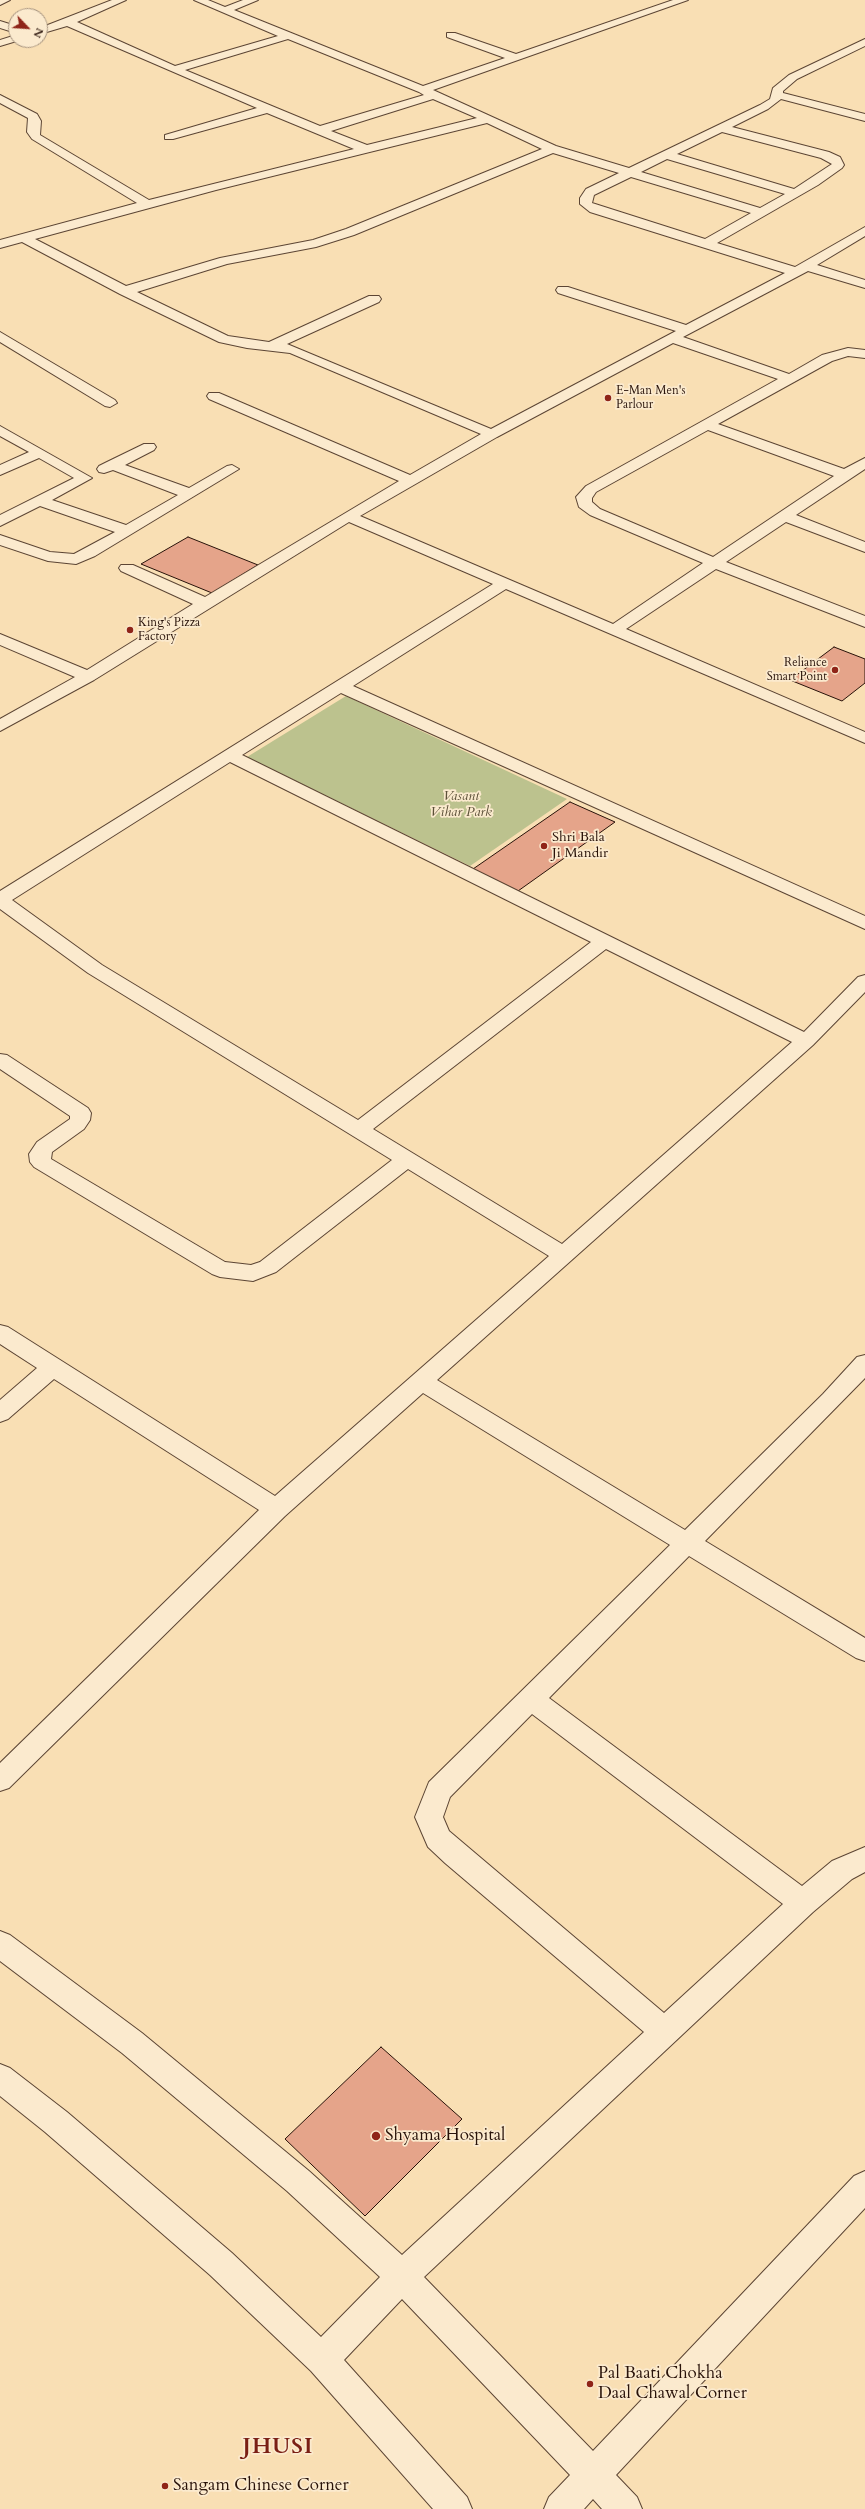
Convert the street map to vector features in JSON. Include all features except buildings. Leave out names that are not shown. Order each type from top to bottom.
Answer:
[{"type":"street","points":[[0,2],[5,0]]},
{"type":"street","points":[[48,28],[68,22],[121,0]]},
{"type":"street","points":[[199,0],[428,93],[552,149],[761,212]]},
{"type":"street","points":[[225,10],[253,0]]},
{"type":"street","points":[[321,130],[428,93],[516,58],[683,0]]},
{"type":"street","points":[[68,22],[174,70],[365,149]]},
{"type":"street","points":[[451,35],[516,58]]},
{"type":"street","points":[[174,70],[288,36]]},
{"type":"street","points":[[865,42],[793,77],[777,90],[778,95],[774,101],[764,107],[590,192],[586,198],[586,204],[594,209],[706,244],[865,284]]},
{"type":"street","points":[[778,95],[865,118]]},
{"type":"street","points":[[0,98],[33,116],[35,121],[33,132],[36,137],[149,205]]},
{"type":"street","points":[[169,138],[268,109]]},
{"type":"street","points":[[0,244],[365,149],[488,119]]},
{"type":"street","points":[[706,244],[795,193],[835,169],[838,165],[836,160],[721,128]]},
{"type":"street","points":[[125,291],[225,261],[316,242],[350,232],[552,149]]},
{"type":"street","points":[[667,155],[795,193]]},
{"type":"street","points":[[0,726],[88,676],[348,516],[410,480],[492,434],[801,269],[865,231]]},
{"type":"street","points":[[24,238],[125,291],[224,339],[247,344],[273,345],[295,350],[492,434]]},
{"type":"street","points":[[563,290],[688,330]]},
{"type":"street","points":[[273,345],[374,299]]},
{"type":"street","points":[[0,336],[110,403]]},
{"type":"street","points":[[672,338],[791,379]]},
{"type":"street","points":[[865,354],[848,352],[836,354],[591,489],[584,497],[584,504],[595,512],[715,563],[865,622]]},
{"type":"street","points":[[214,396],[410,480]]},
{"type":"street","points":[[707,425],[846,475]]},
{"type":"street","points":[[0,430],[85,478]]},
{"type":"street","points":[[0,521],[149,447]]},
{"type":"street","points":[[0,471],[39,453]]},
{"type":"street","points":[[614,630],[865,462]]},
{"type":"street","points":[[112,465],[190,494]]},
{"type":"street","points":[[0,540],[48,556],[76,559],[90,553],[232,469]]},
{"type":"street","points":[[39,501],[127,531]]},
{"type":"street","points":[[348,516],[865,738]]},
{"type":"street","points":[[785,516],[865,547]]},
{"type":"street","points":[[127,568],[206,604]]},
{"type":"street","points":[[504,583],[0,900],[95,969],[564,1255]]},
{"type":"street","points":[[0,639],[88,676]]},
{"type":"street","points":[[340,686],[865,923]]},
{"type":"street","points":[[229,755],[806,1040]]},
{"type":"street","points":[[359,1130],[606,941]]},
{"type":"street","points":[[0,1780],[276,1509],[806,1040],[865,981]]},
{"type":"street","points":[[0,1060],[81,1113],[80,1120],[76,1124],[44,1147],[40,1154],[41,1162],[220,1269],[253,1274],[268,1267],[407,1159]]},
{"type":"street","points":[[0,1333],[276,1509]]},
{"type":"street","points":[[665,2032],[455,1855],[438,1838],[429,1817],[439,1790],[831,1400],[865,1363]]},
{"type":"street","points":[[0,1413],[53,1367]]},
{"type":"street","points":[[421,1381],[865,1651]]},
{"type":"street","points":[[531,1699],[803,1903]]},
{"type":"street","points":[[322,2360],[402,2276],[803,1903],[842,1870],[865,1859]]},
{"type":"street","points":[[0,1944],[132,2043],[298,2181],[402,2276],[625,2509]]},
{"type":"street","points":[[0,2078],[56,2122],[221,2264],[322,2360],[455,2509]]},
{"type":"street","points":[[560,2509],[592,2473],[865,2186]]},
{"type":"green space","name":"Vasant Vihar Park","points":[[346,696],[567,799],[470,866],[247,757]]},
{"type":"place","name":"E-Man Men's Parlour","points":[[608,398]]},
{"type":"place","name":"King's Pizza Factory","points":[[130,630]]},
{"type":"place","name":"Reliance Smart Point","points":[[835,670]]},
{"type":"place","name":"Shri Bala Ji Mandir","points":[[544,846]]},
{"type":"place","name":"Shyama Hospital","points":[[376,2136]]},
{"type":"place","name":"Pal Baati Chokha Daal Chawal Corner","points":[[590,2384]]},
{"type":"place","name":"Sangam Chinese Corner","points":[[165,2486]]},
{"type":"district","name":"JHUSI","points":[[278,2448]]}]
